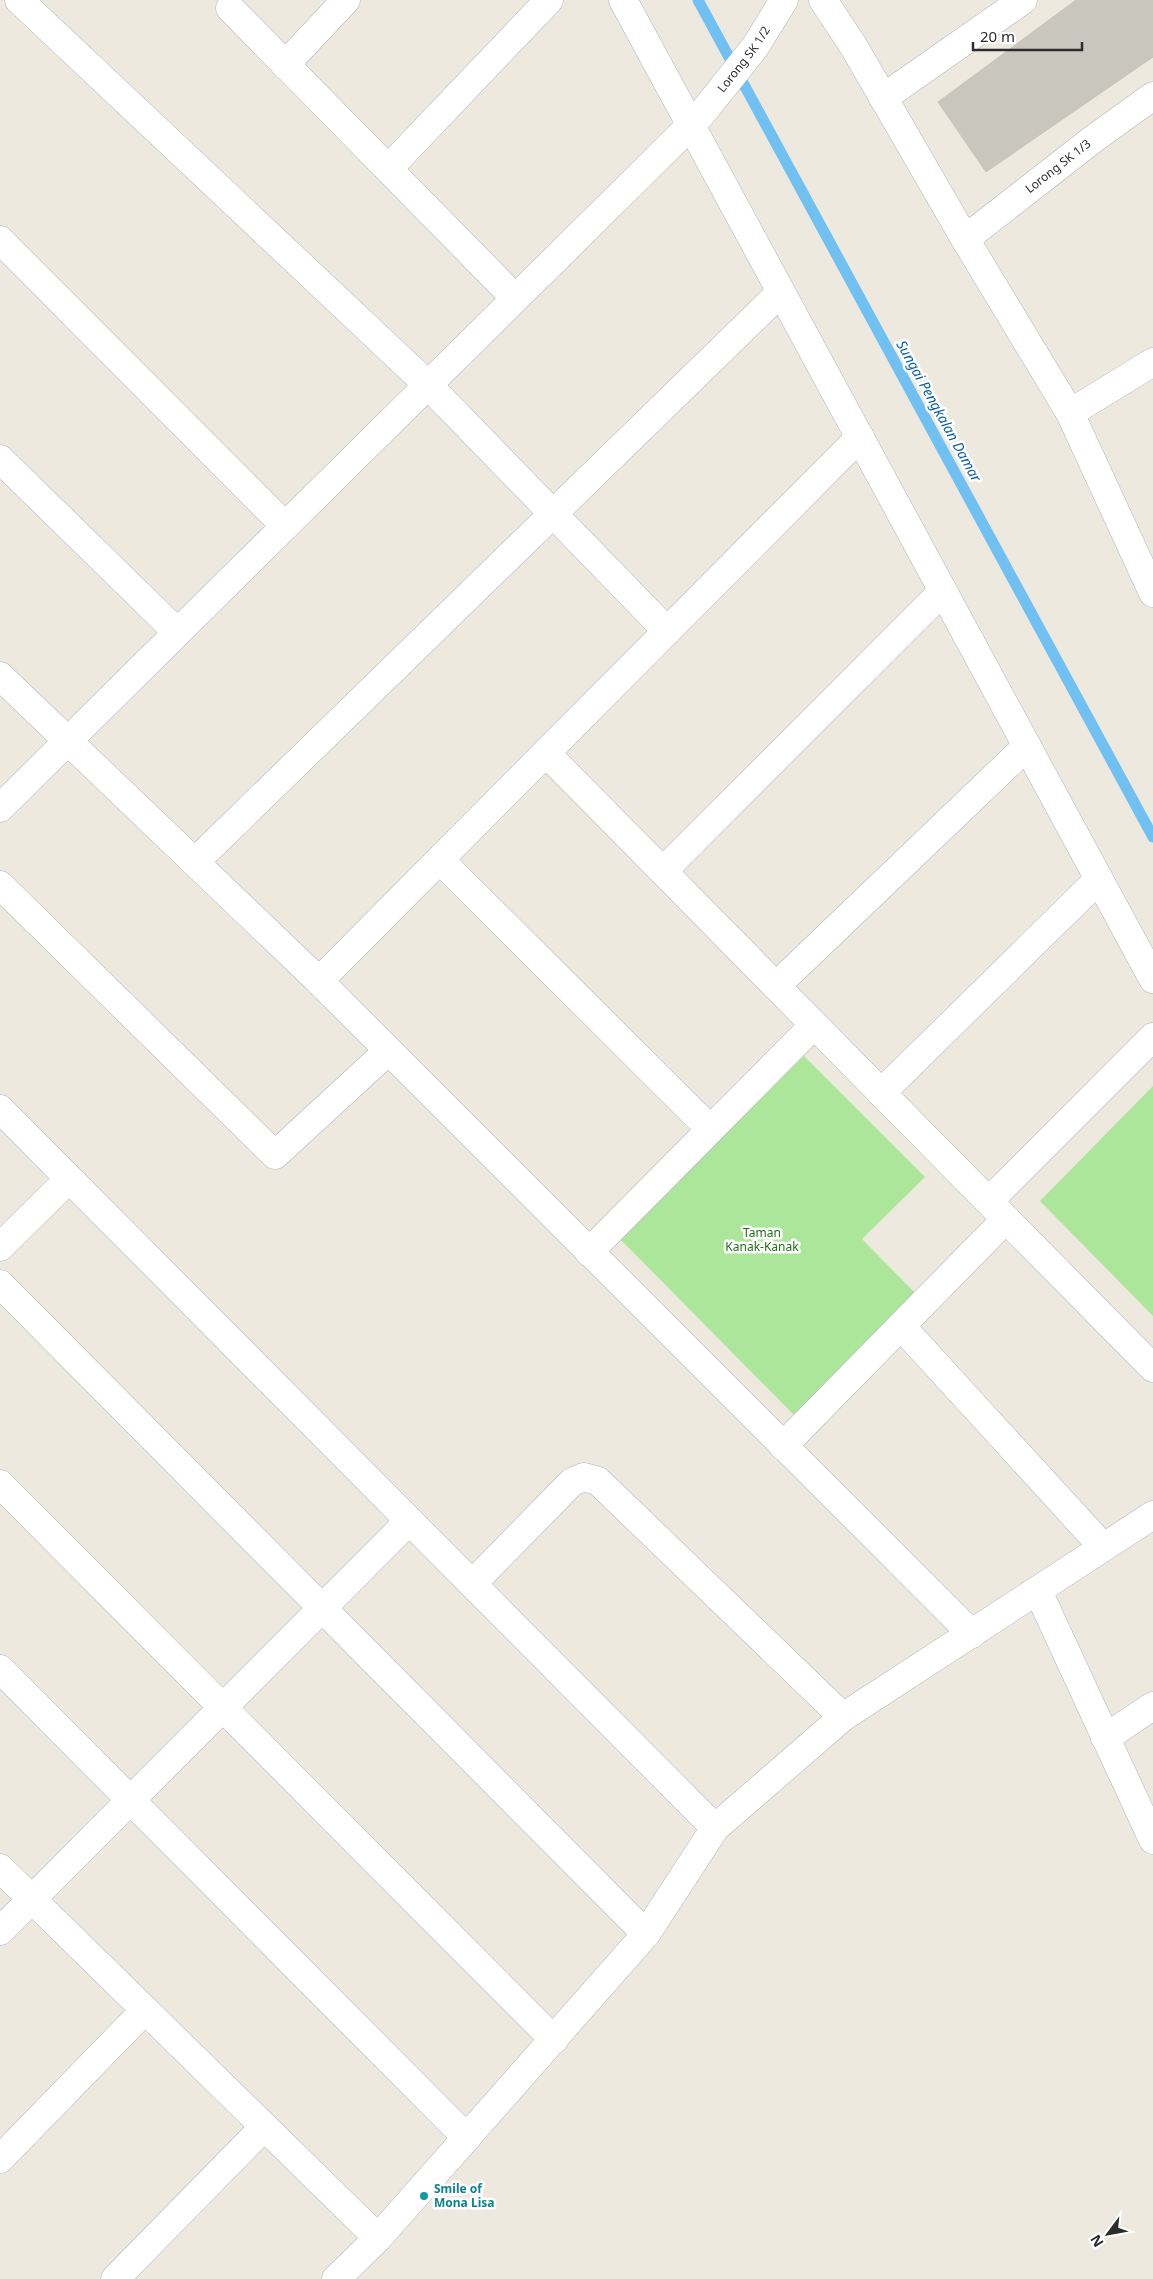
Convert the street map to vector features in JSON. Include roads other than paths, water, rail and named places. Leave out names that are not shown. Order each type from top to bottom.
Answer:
[{"type":"street","points":[[19,0],[427,384],[667,631]]},
{"type":"street","points":[[285,65],[346,0]]},
{"type":"street","points":[[388,169],[549,0]]},
{"type":"street","points":[[623,0],[695,120],[781,292],[1153,979]]},
{"type":"street","name":"Lorong SK 1/2","points":[[0,808],[695,120],[755,47],[784,0]]},
{"type":"street","points":[[823,0],[854,47],[965,239],[1070,413],[1153,592]]},
{"type":"street","points":[[883,98],[1023,0]]},
{"type":"street","points":[[230,8],[515,298]]},
{"type":"street","name":"Lorong SK 1/3","points":[[965,239],[1092,140],[1153,96]]},
{"type":"street","points":[[0,240],[285,526]]},
{"type":"street","points":[[196,861],[781,292]]},
{"type":"street","points":[[1070,413],[1153,362]]},
{"type":"street","points":[[319,981],[860,437]]},
{"type":"street","points":[[0,459],[177,632]]},
{"type":"street","points":[[663,872],[943,591]]},
{"type":"street","points":[[0,676],[196,861],[319,981],[972,1634]]},
{"type":"street","points":[[776,986],[1027,746]]},
{"type":"street","points":[[546,753],[1153,1368]]},
{"type":"street","points":[[440,860],[710,1129]]},
{"type":"street","points":[[881,1093],[1099,879]]},
{"type":"street","points":[[0,885],[275,1155],[388,1051]]},
{"type":"street","points":[[589,1252],[814,1025]]},
{"type":"street","points":[[783,1446],[901,1326],[997,1210],[1153,1037]]},
{"type":"street","points":[[0,1109],[715,1828]]},
{"type":"street","points":[[0,1248],[69,1179]]},
{"type":"street","points":[[0,1284],[646,1934]]},
{"type":"street","points":[[901,1326],[1103,1547]]},
{"type":"street","points":[[472,1584],[572,1482],[584,1477],[598,1481],[843,1717]]},
{"type":"street","points":[[0,1484],[554,2040]]},
{"type":"street","points":[[336,2279],[378,2238],[646,1934],[715,1828],[843,1717],[1153,1514]]},
{"type":"street","points":[[0,1930],[409,1521]]},
{"type":"street","points":[[1038,1591],[1153,1840]]},
{"type":"street","points":[[0,1669],[467,2138]]},
{"type":"street","points":[[1105,1738],[1153,1706]]},
{"type":"street","points":[[0,1868],[378,2238]]},
{"type":"street","points":[[0,2159],[145,2010]]},
{"type":"street","points":[[115,2279],[264,2127]]},
{"type":"waterway","name":"Sungai Pengkalan Damar","points":[[698,0],[1153,837]]},
{"type":"place","name":"Smile of Mona Lisa","points":[[424,2196]]},
{"type":"park label","name":"Taman Kanak-Kanak","points":[[762,1240]]}]
